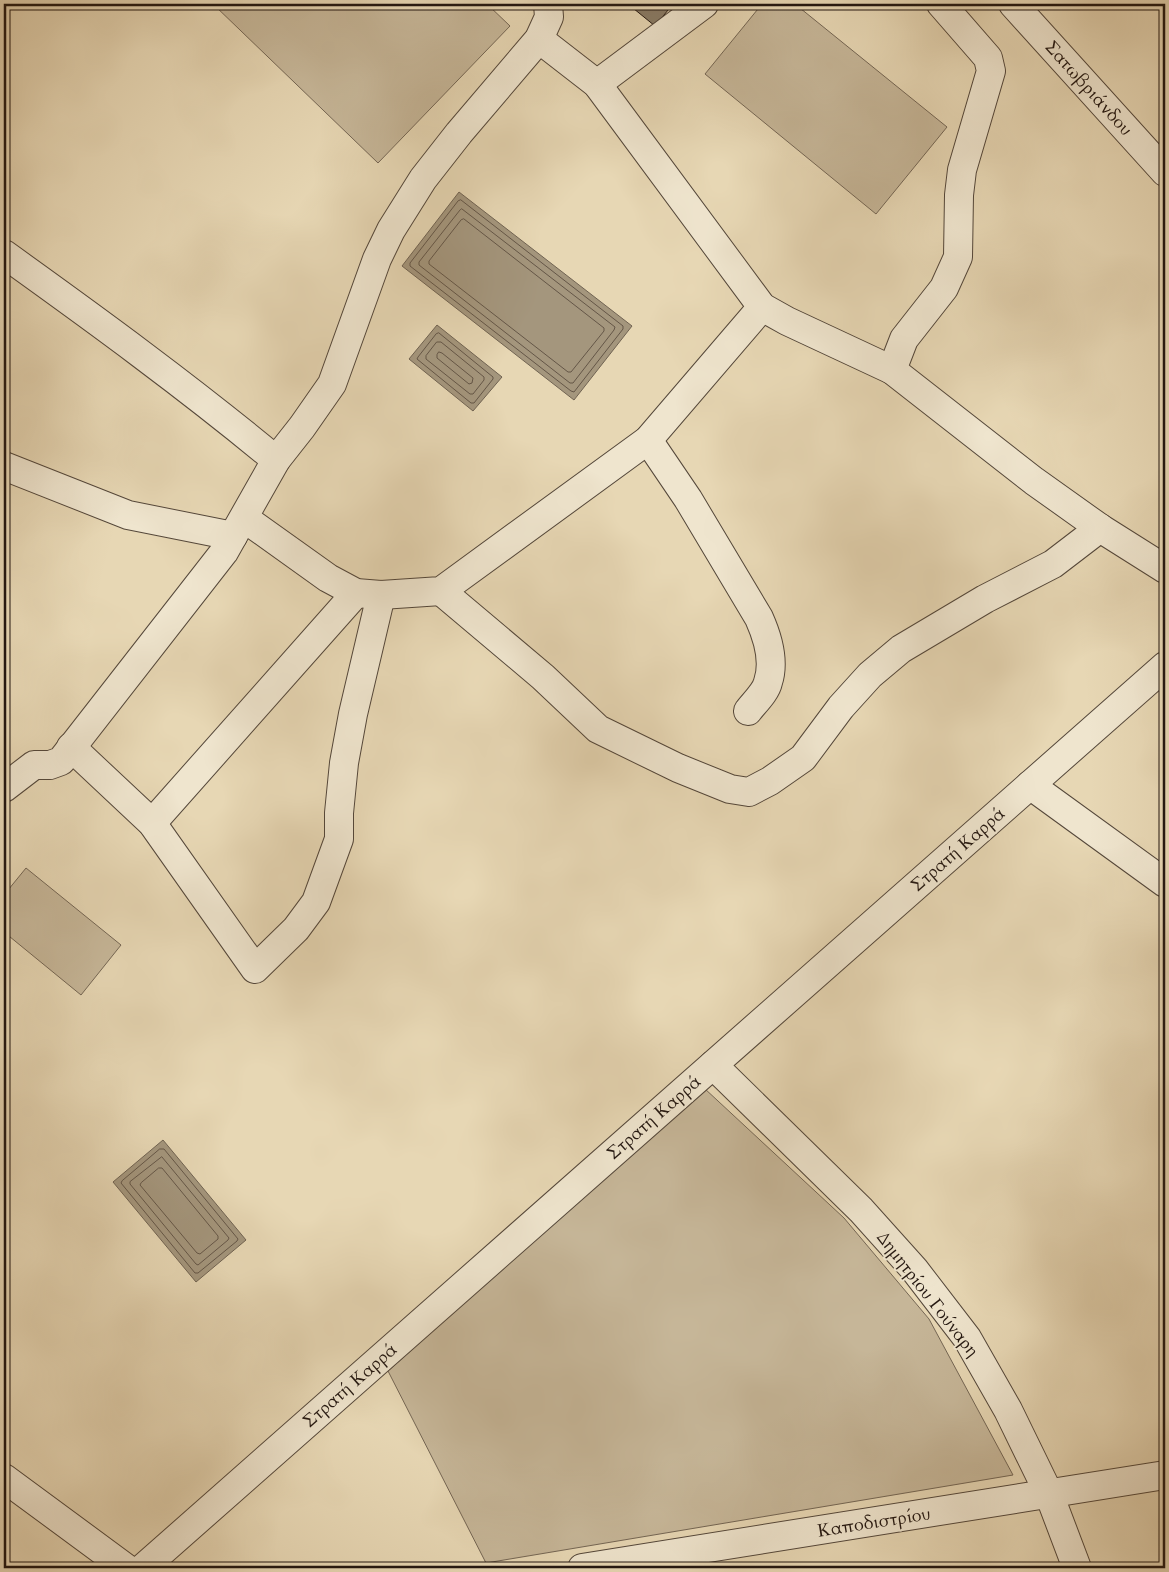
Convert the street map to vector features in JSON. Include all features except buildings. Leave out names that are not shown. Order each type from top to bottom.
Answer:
[{"type":"street","points":[[4,788],[34,765],[50,765],[61,760],[218,560],[239,527],[276,460],[332,384],[377,259],[391,230],[429,171],[539,38],[550,17],[548,4]]},
{"type":"street","points":[[598,84],[704,4]]},
{"type":"street","points":[[892,370],[904,339],[944,288],[958,257],[959,195],[962,170],[991,71],[988,58],[941,4]]},
{"type":"street","name":"Σατωβριάνδου","points":[[1014,4],[1165,172]]},
{"type":"street","points":[[539,38],[598,84],[762,307],[787,321],[892,370],[1034,481],[1100,528],[1165,569]]},
{"type":"street","points":[[4,254],[219,413],[276,460]]},
{"type":"street","points":[[4,466],[128,515],[239,527],[328,578],[369,594],[441,591],[648,440],[762,307]]},
{"type":"street","points":[[648,440],[688,499],[759,618],[767,636],[771,662],[768,684],[748,711]]},
{"type":"street","points":[[441,591],[542,677],[598,729],[678,768],[730,789],[749,792],[770,781],[803,758],[841,707],[870,675],[901,649],[985,599],[1053,564],[1100,528]]},
{"type":"street","points":[[71,747],[152,823],[255,969],[296,929],[316,902],[340,839],[339,813],[344,763],[353,714],[369,594]]},
{"type":"street","points":[[152,823],[369,594]]},
{"type":"street","name":"Στρατή Καρρά","points":[[143,1568],[1165,666]]},
{"type":"street","points":[[1030,785],[1165,883]]},
{"type":"street","name":"Δημητρίου Γούναρη","points":[[713,1065],[862,1210],[920,1277],[967,1338],[1008,1410],[1049,1494],[1077,1568]]},
{"type":"street","name":"Καποδιστρίου","points":[[582,1568],[1165,1475]]},
{"type":"street","points":[[4,1478],[126,1568]]},
{"type":"shaded area","points":[[213,4],[487,4],[510,26],[378,163]]},
{"type":"shaded area","points":[[762,4],[795,4],[947,127],[876,214],[705,74]]},
{"type":"shaded area","points":[[26,868],[121,945],[81,995],[4,932],[4,895]]},
{"type":"shaded area","points":[[704,1088],[844,1218],[929,1319],[1013,1475],[486,1563],[388,1371]]},
{"type":"water","points":[[459,192],[632,326],[574,400],[402,266]]},
{"type":"water","points":[[437,325],[502,377],[473,411],[409,359]]},
{"type":"water","points":[[163,1140],[246,1240],[196,1282],[113,1182]]}]
